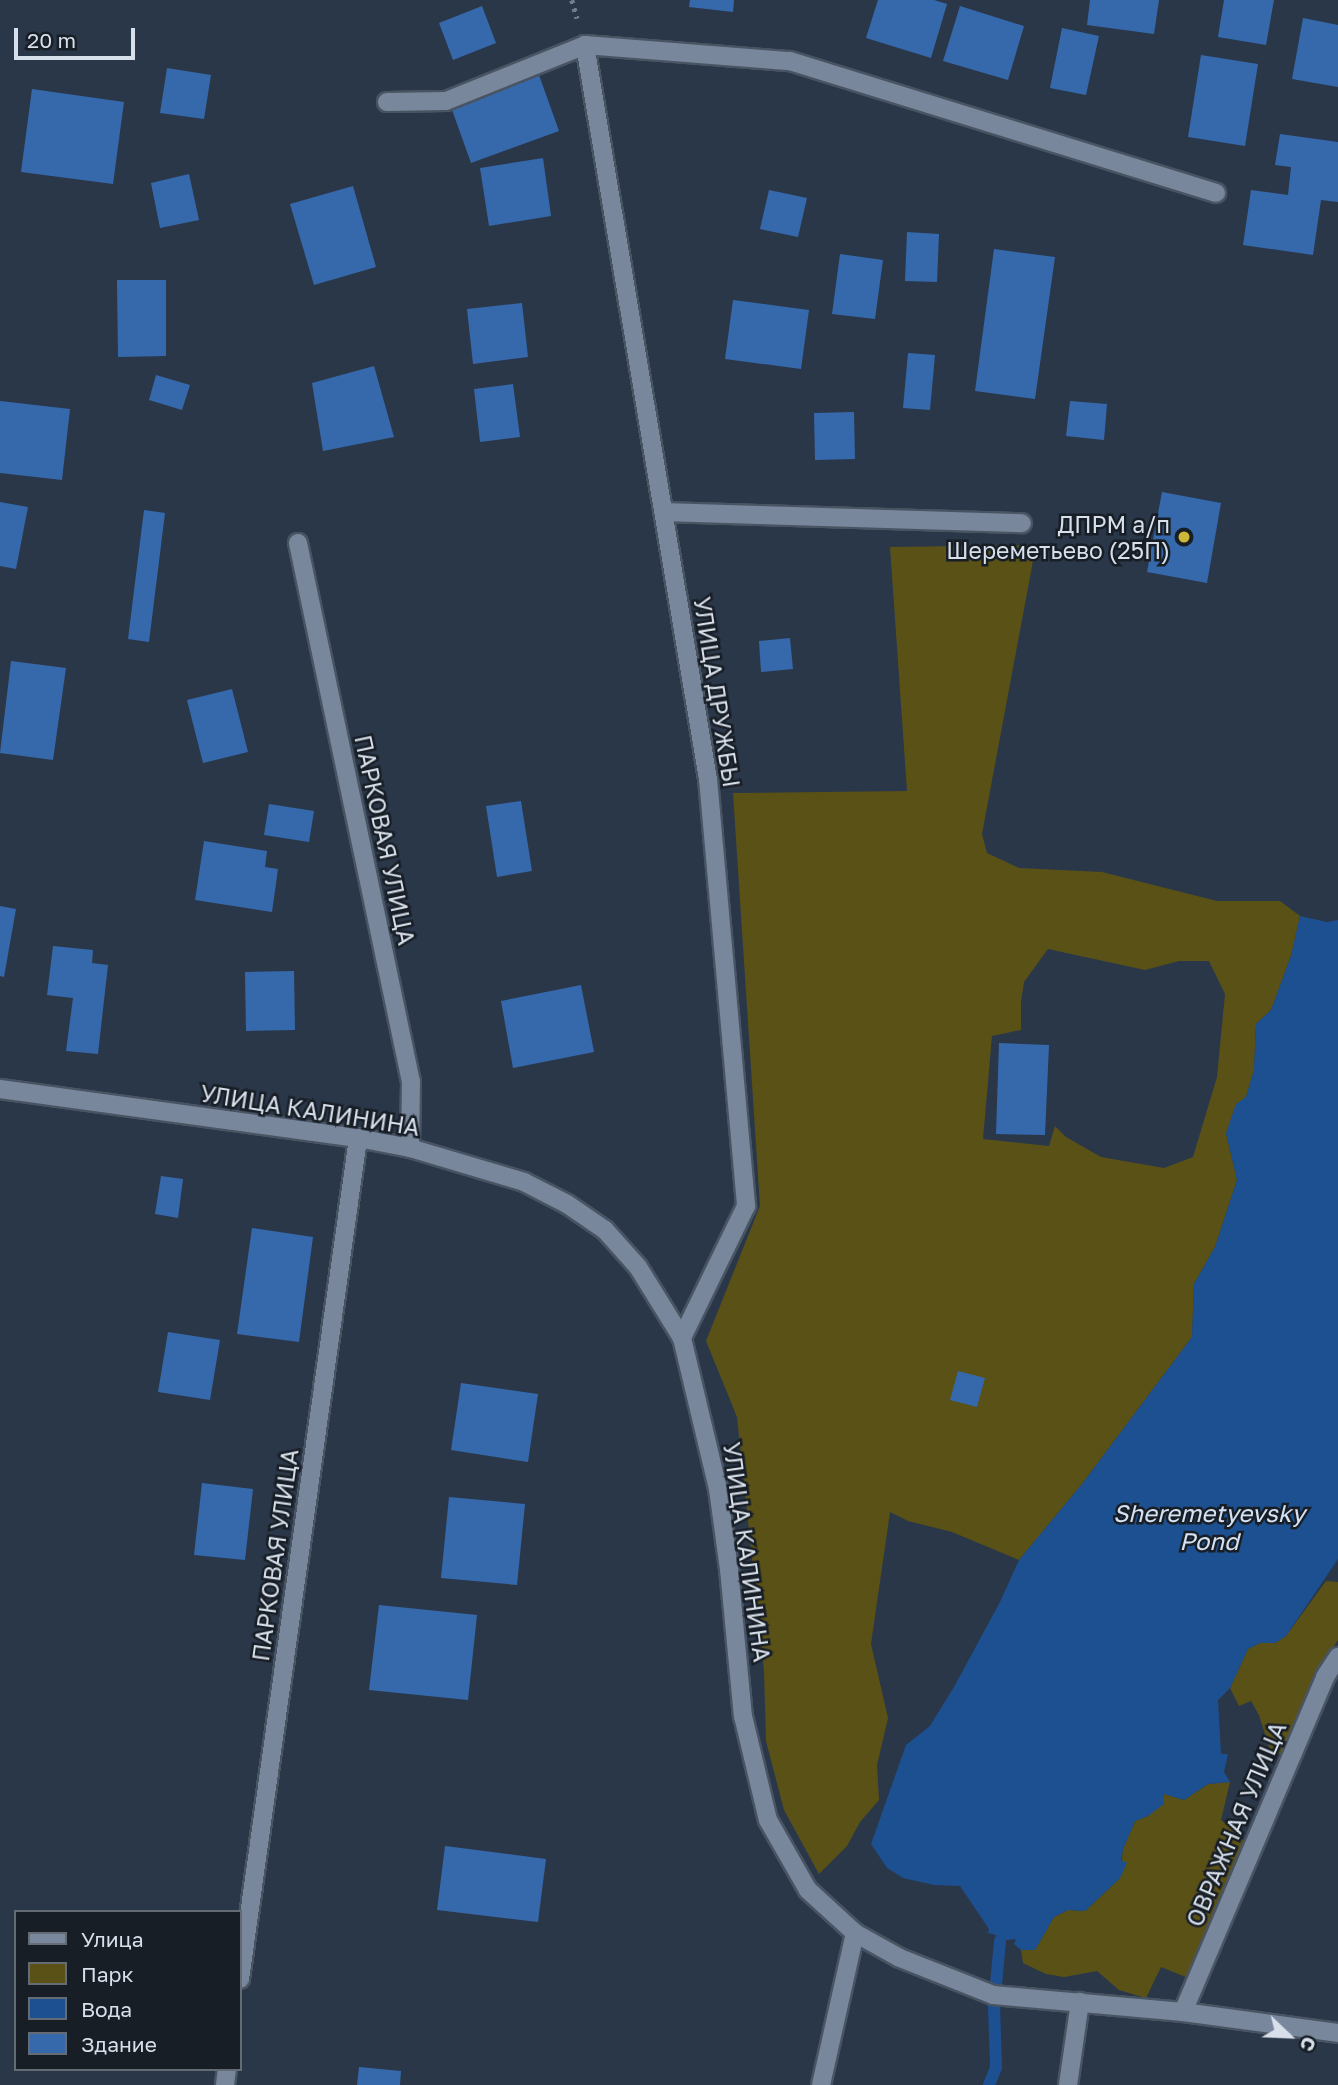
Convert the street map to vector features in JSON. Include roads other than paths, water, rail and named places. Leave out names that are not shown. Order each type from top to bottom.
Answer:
[{"type":"street","points":[[387,102],[446,101],[585,45],[790,61],[1216,193]]},
{"type":"street","name":"УЛИЦА ДРУЖБЫ","points":[[585,45],[708,779],[746,1206],[682,1339]]},
{"type":"street","points":[[664,512],[1022,523]]},
{"type":"street","name":"ПАРКОВАЯ УЛИЦА","points":[[298,542],[411,1082],[410,1149]]},
{"type":"street","name":"УЛИЦА КАЛИНИНА","points":[[0,1089],[358,1138],[410,1149],[524,1182],[567,1204],[596,1224],[638,1267],[682,1339],[718,1489],[729,1569],[743,1716],[768,1820],[808,1890],[855,1933],[900,1958],[993,1995],[1183,2012],[1338,2033]]},
{"type":"street","name":"ПАРКОВАЯ УЛИЦА","points":[[242,1965],[358,1138]]},
{"type":"street","name":"ОВРАЖНАЯ УЛИЦА","points":[[1183,2012],[1325,1677],[1338,1657]]},
{"type":"street","points":[[821,2085],[855,1933]]},
{"type":"street","points":[[1068,2085],[1076,2001]]},
{"type":"water","name":"Sheremetyevsky Pond","points":[[1300,916],[1327,922],[1338,920],[1338,1559],[1286,1636],[1275,1643],[1260,1643],[1248,1649],[1230,1688],[1218,1700],[1221,1754],[1228,1754],[1224,1772],[1230,1782],[1208,1784],[1184,1800],[1164,1794],[1164,1804],[1148,1816],[1135,1821],[1123,1849],[1121,1860],[1127,1863],[1120,1878],[1085,1911],[1068,1910],[1054,1917],[1035,1950],[1021,1950],[1014,1944],[1016,1939],[1006,1940],[1004,1943],[995,1939],[996,1935],[988,1933],[989,1929],[960,1886],[934,1885],[903,1878],[887,1868],[871,1844],[906,1745],[930,1726],[954,1687],[1000,1602],[1019,1560],[1082,1484],[1192,1337],[1194,1284],[1215,1247],[1237,1180],[1226,1133],[1236,1104],[1246,1097],[1254,1070],[1256,1024],[1271,1010],[1291,956]]},
{"type":"waterway","points":[[989,2085],[996,2068],[994,2005],[1000,1941]]},
{"type":"place","name":"ДПРМ а/п Шереметьево (25П)","points":[[1184,537]]}]
